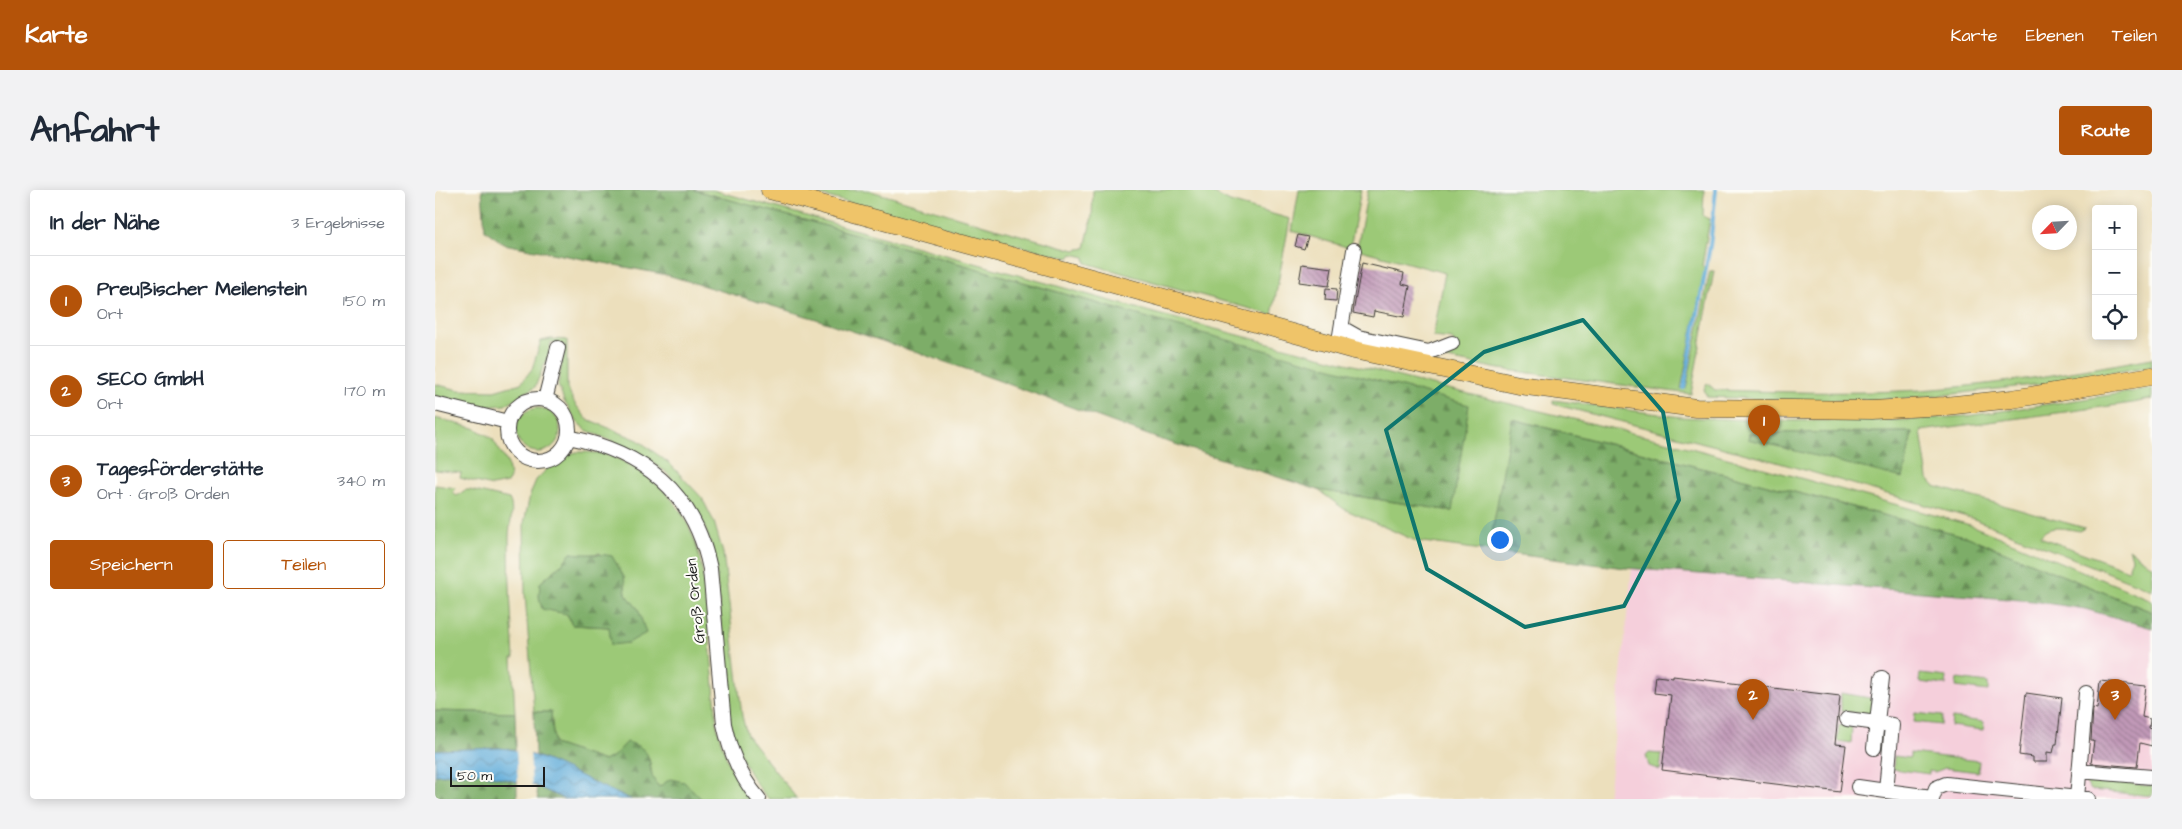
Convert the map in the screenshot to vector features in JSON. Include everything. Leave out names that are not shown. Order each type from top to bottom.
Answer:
[{"type":"main road","points":[[770,190],[1338,345],[1456,373],[1519,385],[1696,408],[1819,410],[1945,406],[2012,399],[2152,376]]},
{"type":"street","points":[[1338,345],[1354,250]]},
{"type":"street","points":[[1342,328],[1358,338],[1429,352],[1452,343]]},
{"type":"street","points":[[545,400],[558,348]]},
{"type":"street","points":[[530,400],[545,400],[556,405],[564,414],[568,425],[567,437],[561,450],[553,456],[545,460],[531,459],[522,456],[513,447],[508,435],[508,422],[513,412],[520,405],[530,400]]},
{"type":"street","points":[[435,404],[508,422]]},
{"type":"street","name":"Groß Orden","points":[[567,437],[595,443],[617,451],[647,467],[675,493],[694,521],[706,552],[710,570],[724,724],[728,743],[742,776],[759,799]]},
{"type":"street","points":[[1874,748],[1882,678]]},
{"type":"street","points":[[1858,787],[1932,798],[1936,788],[1941,784],[1961,785],[1977,794],[2082,798],[2079,771],[2086,693]]},
{"type":"street","points":[[1847,719],[1893,725],[1885,791]]},
{"type":"street","points":[[2079,771],[2152,777]]},
{"type":"highlighted area","points":[[1583,320],[1663,412],[1679,500],[1624,606],[1525,627],[1427,569],[1386,430],[1484,352]]},
{"type":"shaded area","points":[[1632,568],[2033,601],[2085,609],[2152,628],[2152,799],[1608,799]]},
{"type":"green space","points":[[482,190],[694,190],[874,239],[1172,325],[1469,405],[1452,511],[1318,490],[1156,438],[975,372],[813,318],[667,275],[504,244],[485,230]]},
{"type":"green space","points":[[694,190],[713,190],[1154,313],[1415,381],[1673,443],[1970,525],[2152,600],[2152,612],[1968,537],[1513,419],[1489,551],[1416,541],[1344,509],[1318,490],[1452,511],[1172,325],[874,239]]},
{"type":"green space","points":[[802,190],[868,190],[1075,250],[1085,248],[1092,216],[1093,190],[1207,190],[1230,202],[1290,219],[1272,315],[1086,263],[1085,257],[1072,254],[1069,258],[916,221]]},
{"type":"green space","points":[[1299,190],[1361,190],[1350,248],[1292,231]]},
{"type":"green space","points":[[1368,190],[1704,190],[1703,216],[1710,219],[1702,266],[1705,268],[1681,389],[1686,389],[1710,271],[1714,271],[1691,394],[1499,369],[1432,356],[1440,350],[1453,351],[1455,344],[1452,339],[1433,337],[1445,273],[1357,249]]},
{"type":"green space","points":[[551,339],[567,340],[567,388],[575,404],[587,419],[638,440],[670,464],[702,498],[714,522],[723,553],[742,716],[747,735],[797,799],[769,799],[755,782],[737,744],[730,723],[716,568],[713,550],[701,517],[692,502],[666,472],[633,450],[586,430],[577,422],[564,401],[558,385],[565,345],[551,342],[548,356],[535,387],[505,405],[483,407],[435,396],[435,384],[459,390],[494,391],[521,383],[532,369],[541,341]]},
{"type":"green space","points":[[2152,358],[2152,366],[2050,383],[1918,398],[1821,401],[1707,397],[1704,389],[1707,383],[1715,390],[1843,392],[1920,390],[2036,377]]},
{"type":"green space","points":[[2152,389],[2152,399],[2133,403],[1921,431],[1928,479],[1934,486],[2085,528],[2080,531],[2052,528],[2040,537],[2128,570],[2132,558],[2129,549],[2152,566],[2152,590],[1974,519],[1766,459],[1553,404],[1553,400],[1681,417],[1770,421],[1905,420],[1967,416]],"holes":[[[1912,432],[1903,478],[1749,433]]]},
{"type":"green space","points":[[538,408],[550,412],[556,418],[560,430],[556,442],[550,448],[538,452],[526,448],[520,442],[516,430],[520,418],[526,412]]},
{"type":"green space","points":[[435,418],[474,428],[492,438],[508,464],[510,478],[507,483],[492,486],[460,478],[461,473],[435,470]]},
{"type":"green space","points":[[1512,419],[1968,537],[2152,612],[2152,628],[2085,609],[2033,601],[1625,568],[1489,551]]},
{"type":"green space","points":[[1912,432],[1903,478],[1748,439],[1749,433]]},
{"type":"green space","points":[[576,452],[605,454],[626,463],[662,489],[677,506],[688,524],[701,564],[717,726],[729,764],[749,799],[702,799],[684,782],[659,787],[653,780],[649,758],[614,756],[604,761],[554,744],[551,712],[534,712],[525,594],[524,523],[530,495],[536,480],[547,469]],"holes":[[[571,553],[585,555],[600,553],[624,577],[626,594],[638,609],[611,644],[610,627],[572,625],[567,614],[540,583],[561,565]]]},
{"type":"green space","points":[[435,485],[456,488],[453,493],[457,496],[465,490],[470,490],[509,499],[511,503],[509,567],[515,713],[435,711]]},
{"type":"green space","points":[[571,553],[612,556],[624,577],[626,594],[638,609],[646,633],[628,643],[611,645],[609,627],[572,625],[567,614],[542,609],[539,597],[540,583],[561,565]]},
{"type":"green space","points":[[1920,674],[1947,677],[1946,685],[1919,682]]},
{"type":"green space","points":[[1957,679],[1988,683],[1988,691],[1956,687]]},
{"type":"green space","points":[[1841,693],[1870,698],[1873,702],[1872,715],[1841,711]]},
{"type":"green space","points":[[435,711],[515,713],[516,749],[435,750]]},
{"type":"green space","points":[[534,712],[551,712],[554,744],[604,761],[614,756],[627,742],[644,750],[648,755],[654,780],[659,787],[670,779],[684,782],[702,799],[631,799],[606,790],[535,755]]},
{"type":"green space","points":[[1915,713],[1942,716],[1941,725],[1914,722]]},
{"type":"green space","points":[[1952,718],[1984,722],[1983,730],[1951,726]]},
{"type":"green space","points":[[1839,725],[1852,727],[1851,743],[1837,741]]},
{"type":"green space","points":[[1649,753],[1662,754],[1660,770],[1649,766],[1646,756]]},
{"type":"green space","points":[[1910,753],[1979,761],[1978,772],[1945,768],[1935,772],[1929,771],[1929,774],[1893,769],[1894,756],[1910,758]]},
{"type":"green space","points":[[479,773],[517,781],[517,799],[435,799],[435,775]]},
{"type":"green space","points":[[2085,776],[2130,779],[2134,784],[2152,786],[2152,796],[2091,790],[2083,782]]},
{"type":"green space","points":[[536,786],[564,799],[538,799]]},
{"type":"water","points":[[500,748],[533,755],[631,799],[564,799],[536,786],[479,773],[435,775],[435,750]]},
{"type":"pier","points":[[516,747],[530,751],[532,788],[518,784]]},
{"type":"building","points":[[1298,235],[1308,237],[1304,249],[1295,246]]},
{"type":"building","points":[[1362,263],[1404,273],[1402,284],[1410,286],[1404,317],[1374,311],[1373,317],[1353,313]]},
{"type":"building","points":[[1302,264],[1332,268],[1329,286],[1299,282]]},
{"type":"building","points":[[1326,288],[1337,289],[1336,301],[1325,300]]},
{"type":"building","points":[[1656,676],[1673,678],[1673,676],[1840,696],[1835,744],[1846,745],[1840,792],[1662,770],[1671,695],[1654,693]]},
{"type":"building","points":[[2100,681],[2146,686],[2142,717],[2150,719],[2149,728],[2152,729],[2152,746],[2140,743],[2137,767],[2091,763],[2094,741],[2091,741],[2093,708],[2097,709]]},
{"type":"building","points":[[2026,693],[2062,698],[2057,744],[2055,744],[2053,753],[2047,752],[2047,762],[2033,762],[2033,757],[2019,755]]},
{"type":"waterway","points":[[1684,388],[1710,246],[1716,190]]},
{"type":"place","name":"Preußischer Meilenstein","points":[[1764,446]]},
{"type":"place","name":"SECO GmbH","points":[[1753,720]]},
{"type":"place","name":"Tagesförderstätte","points":[[2115,720]]}]
